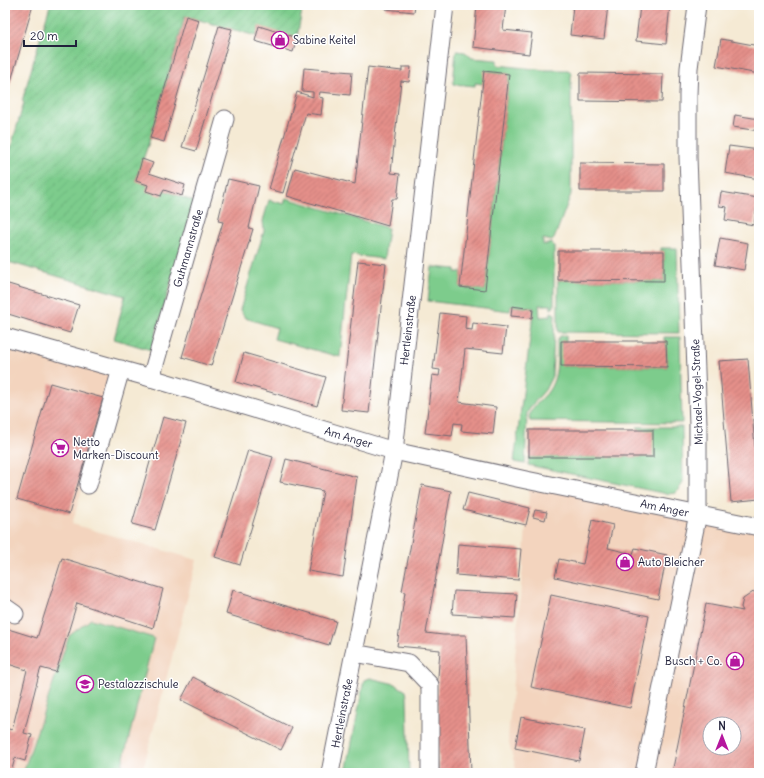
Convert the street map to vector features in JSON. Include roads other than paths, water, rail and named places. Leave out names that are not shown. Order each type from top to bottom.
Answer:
[{"type":"street","name":"Hertleinstraße","points":[[330,773],[394,451],[445,5]]},
{"type":"street","name":"Michael-Vogel-Straße","points":[[644,773],[698,514],[698,424],[688,157],[689,68],[697,5]]},
{"type":"street","name":"Guhmannstraße","points":[[151,378],[225,119]]},
{"type":"street","name":"Am Anger","points":[[5,337],[151,378],[394,451],[540,483],[759,527]]},
{"type":"street","points":[[88,485],[121,370]]},
{"type":"street","points":[[354,653],[409,663],[430,685],[430,773]]},
{"type":"place","name":"Sabine Keitel","points":[[280,40]]},
{"type":"place","name":"Netto Marken-Discount","points":[[60,448]]},
{"type":"place","name":"Auto Bleicher","points":[[625,562]]},
{"type":"place","name":"Busch + Co.","points":[[735,661]]},
{"type":"place","name":"Pestalozzischule","points":[[85,684]]}]
